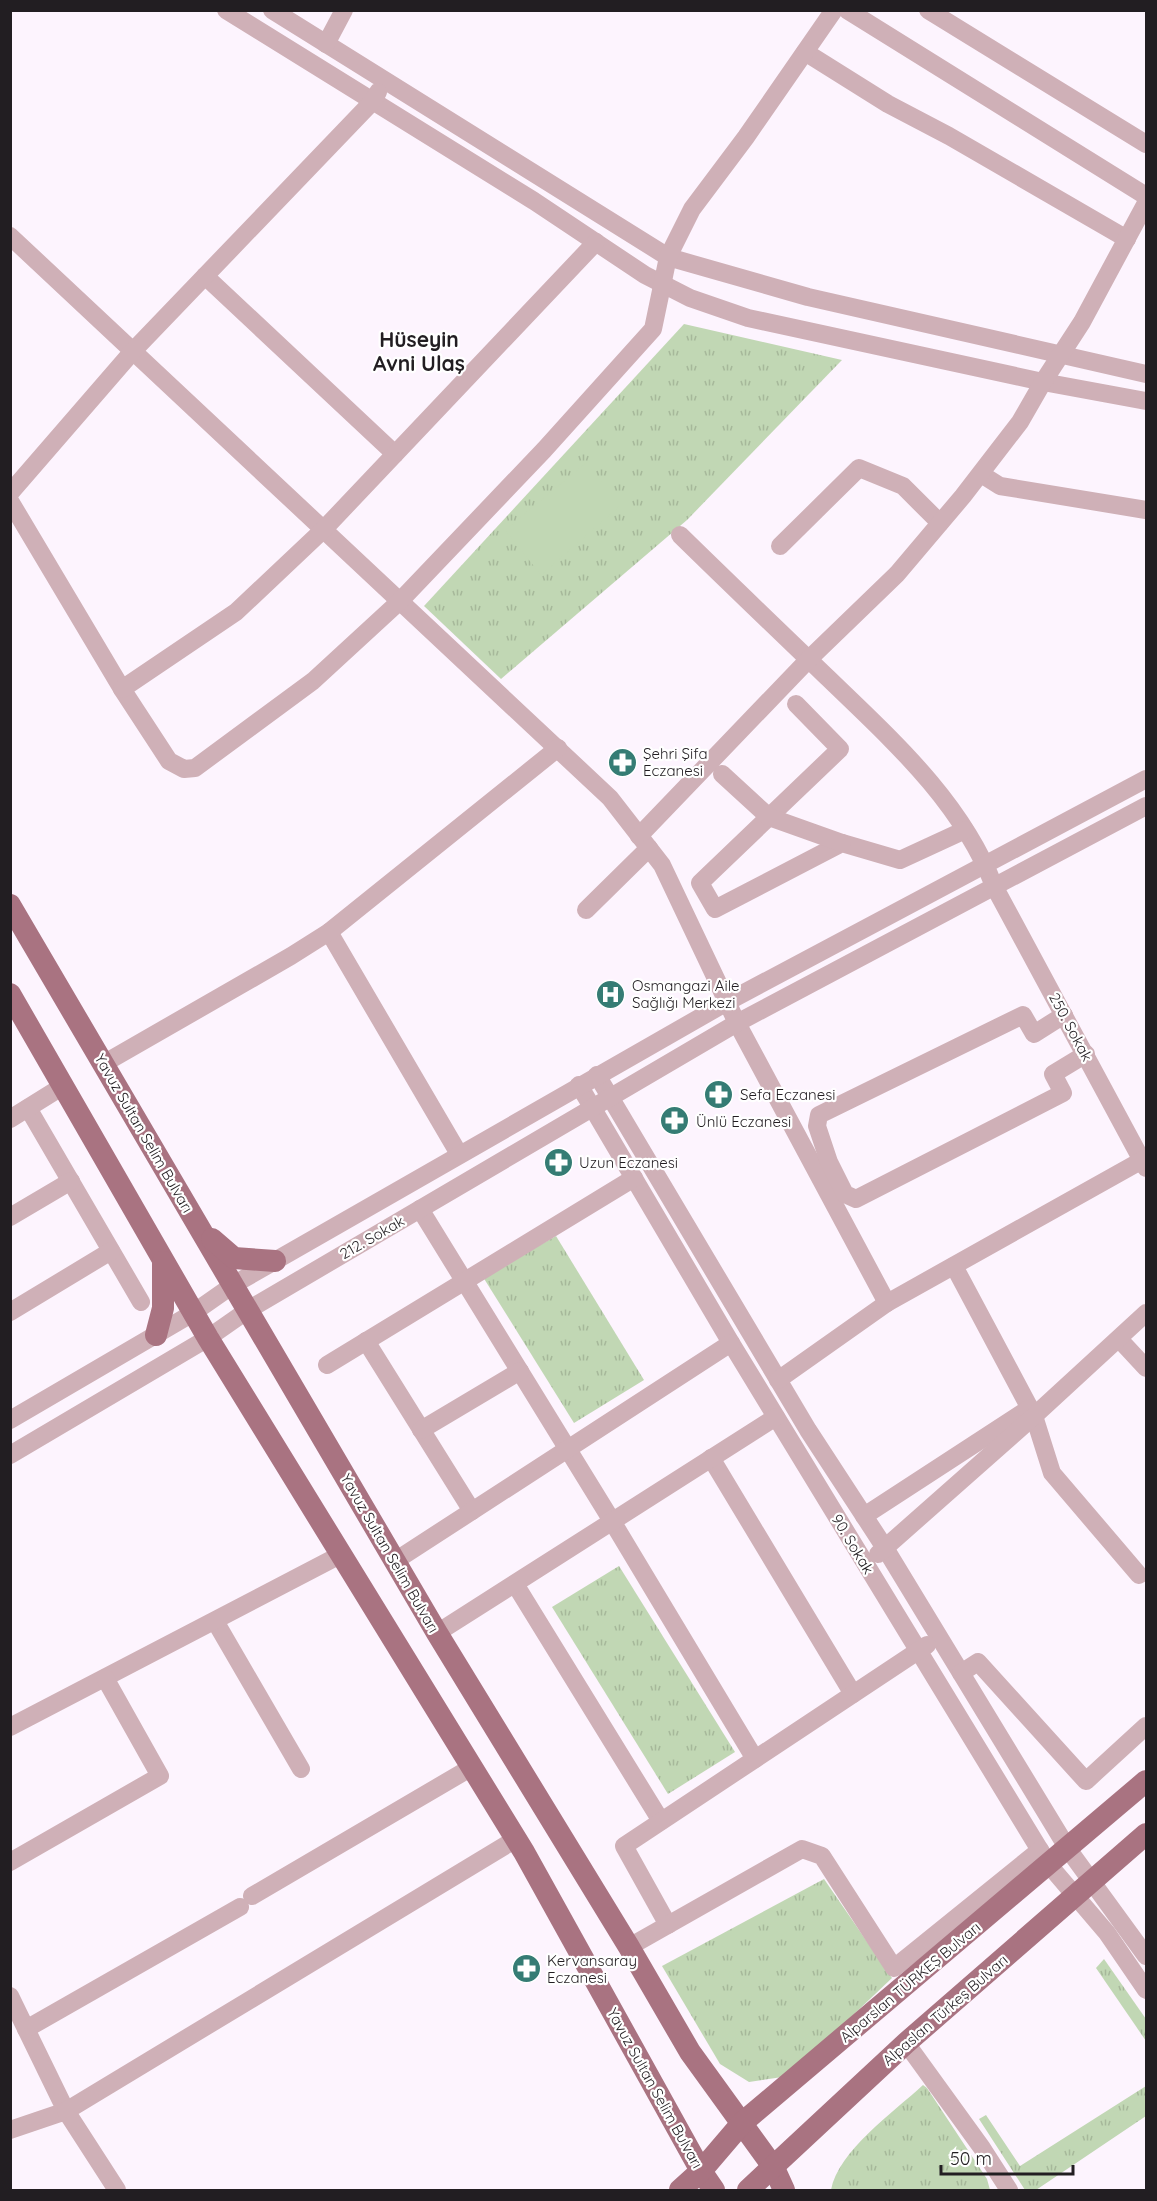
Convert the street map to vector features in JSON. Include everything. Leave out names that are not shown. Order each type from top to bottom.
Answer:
[{"type":"main road","name":"Yavuz Sultan Selim Bulvarı","points":[[12,910],[437,1634],[690,2052],[774,2168],[784,2190]]},
{"type":"main road","name":"Yavuz Sultan Selim Bulvarı","points":[[10,994],[207,1338],[516,1839],[701,2171],[714,2190]]},
{"type":"main road","points":[[199,1228],[234,1258],[275,1261]]},
{"type":"main road","points":[[156,1335],[163,1308],[163,1260]]},
{"type":"main road","name":"Alparslan TÜRKEŞ Bulvarı","points":[[680,2190],[701,2171],[742,2123],[1044,1858],[1068,1850],[1146,1781]]},
{"type":"main road","name":"Alpaslan Türkeş Bulvarı","points":[[748,2190],[906,2043],[1146,1834]]},
{"type":"street","points":[[226,10],[534,201],[645,275],[690,298],[748,318],[1042,382],[1146,401]]},
{"type":"street","points":[[272,10],[668,257],[807,297],[1146,374]]},
{"type":"street","points":[[326,44],[344,10]]},
{"type":"street","points":[[10,501],[169,761],[184,769],[195,768],[314,681],[400,601],[544,450],[653,329],[668,257],[692,209],[746,137],[834,10]]},
{"type":"street","points":[[847,10],[1146,196]]},
{"type":"street","points":[[928,10],[1146,144]]},
{"type":"street","points":[[805,52],[888,104],[949,136],[1126,240]]},
{"type":"street","points":[[10,493],[133,351],[373,101],[386,81]]},
{"type":"street","points":[[586,910],[644,842],[809,659],[897,574],[981,474],[1020,422],[1042,382],[1082,322],[1146,202]]},
{"type":"street","points":[[10,236],[610,798],[662,865],[737,1023],[887,1304]]},
{"type":"street","points":[[123,688],[236,612],[324,530],[596,242]]},
{"type":"street","points":[[205,276],[395,454]]},
{"type":"street","points":[[780,546],[859,468],[903,486],[940,523]]},
{"type":"street","points":[[981,474],[1000,486],[1146,510]]},
{"type":"street","name":"250. Sokak","points":[[680,535],[928,777],[950,805],[985,863],[994,886],[1145,1162]]},
{"type":"street","points":[[796,704],[840,749],[700,883],[715,909],[842,843]]},
{"type":"street","points":[[103,1064],[329,932],[558,748]]},
{"type":"street","points":[[722,774],[769,817],[842,843],[900,860],[965,830]]},
{"type":"street","points":[[10,1420],[194,1313],[233,1285],[579,1085],[727,1002],[1146,779]]},
{"type":"street","name":"212. Sokak","points":[[10,1455],[207,1338],[248,1310],[737,1023],[1146,807]]},
{"type":"street","points":[[329,932],[459,1154]]},
{"type":"street","points":[[1064,1015],[1034,1034],[1023,1015],[819,1115],[817,1126],[829,1162],[846,1194],[856,1199],[1063,1093],[1053,1074],[1086,1054]]},
{"type":"street","name":"90. Sokak","points":[[597,1075],[778,1380],[885,1548],[1068,1850],[1146,1956]]},
{"type":"street","name":"90. Sokak","points":[[579,1085],[731,1343],[1044,1858],[1107,1933],[1146,1990]]},
{"type":"street","points":[[10,1119],[63,1086]]},
{"type":"street","points":[[28,1108],[141,1302]]},
{"type":"street","points":[[778,1380],[887,1304],[1145,1162]]},
{"type":"street","points":[[327,1365],[634,1178]]},
{"type":"street","points":[[10,1217],[71,1181]]},
{"type":"street","points":[[420,1209],[755,1759]]},
{"type":"street","points":[[10,1312],[111,1251]]},
{"type":"street","points":[[954,1266],[1032,1412],[1052,1473],[1138,1575]]},
{"type":"street","points":[[865,1564],[1032,1412],[1120,1340],[1146,1313]]},
{"type":"street","points":[[1120,1340],[1146,1368]]},
{"type":"street","points":[[366,1341],[472,1511]]},
{"type":"street","points":[[395,1562],[731,1343]]},
{"type":"street","points":[[422,1430],[520,1371]]},
{"type":"street","points":[[864,1516],[1032,1412]]},
{"type":"street","points":[[437,1634],[776,1417]]},
{"type":"street","points":[[711,1458],[853,1694]]},
{"type":"street","points":[[10,1727],[342,1554]]},
{"type":"street","points":[[515,1584],[661,1821]]},
{"type":"street","points":[[215,1621],[301,1769]]},
{"type":"street","points":[[668,1925],[624,1846],[939,1637]]},
{"type":"street","points":[[961,1673],[978,1662],[1086,1781],[1146,1726]]},
{"type":"street","points":[[10,1862],[160,1776],[105,1678]]},
{"type":"street","points":[[26,2029],[472,1767]]},
{"type":"street","points":[[10,2130],[66,2111],[516,1839]]},
{"type":"street","points":[[628,1947],[802,1849],[822,1856],[894,1968],[1044,1858]]},
{"type":"street","points":[[10,1996],[66,2111],[117,2190]]},
{"type":"street","points":[[906,2043],[982,2148],[1009,2190]]},
{"type":"green space","points":[[684,324],[842,360],[687,520],[501,679],[424,606]]},
{"type":"green space","points":[[586,463],[621,505],[541,575],[505,530]]},
{"type":"green space","points":[[556,1236],[644,1380],[574,1423],[483,1277]]},
{"type":"green space","points":[[619,1566],[735,1752],[668,1794],[552,1607]]},
{"type":"green space","points":[[824,1879],[892,1978],[789,2076],[749,2082],[720,2064],[662,1966]]},
{"type":"green space","points":[[1104,1959],[1146,2019],[1146,2041],[1096,1968]]},
{"type":"green space","points":[[923,2085],[987,2179],[990,2190],[831,2190],[844,2161],[856,2147]]},
{"type":"green space","points":[[1146,2086],[1146,2116],[1036,2190],[1025,2190],[979,2119],[986,2115],[1020,2166]]},
{"type":"place","name":"Şehri Şifa Eczanesi","points":[[622,762]]},
{"type":"place","name":"Osmangazi Aile Sağlığı Merkezi","points":[[611,994]]},
{"type":"place","name":"Sefa Eczanesi","points":[[719,1094]]},
{"type":"place","name":"Ünlü Eczanesi","points":[[675,1121]]},
{"type":"place","name":"Uzun Eczanesi","points":[[558,1162]]},
{"type":"place","name":"Kervansaray Eczanesi","points":[[526,1969]]},
{"type":"district","name":"Hüseyin Avni Ulaş","points":[[419,351]]}]
